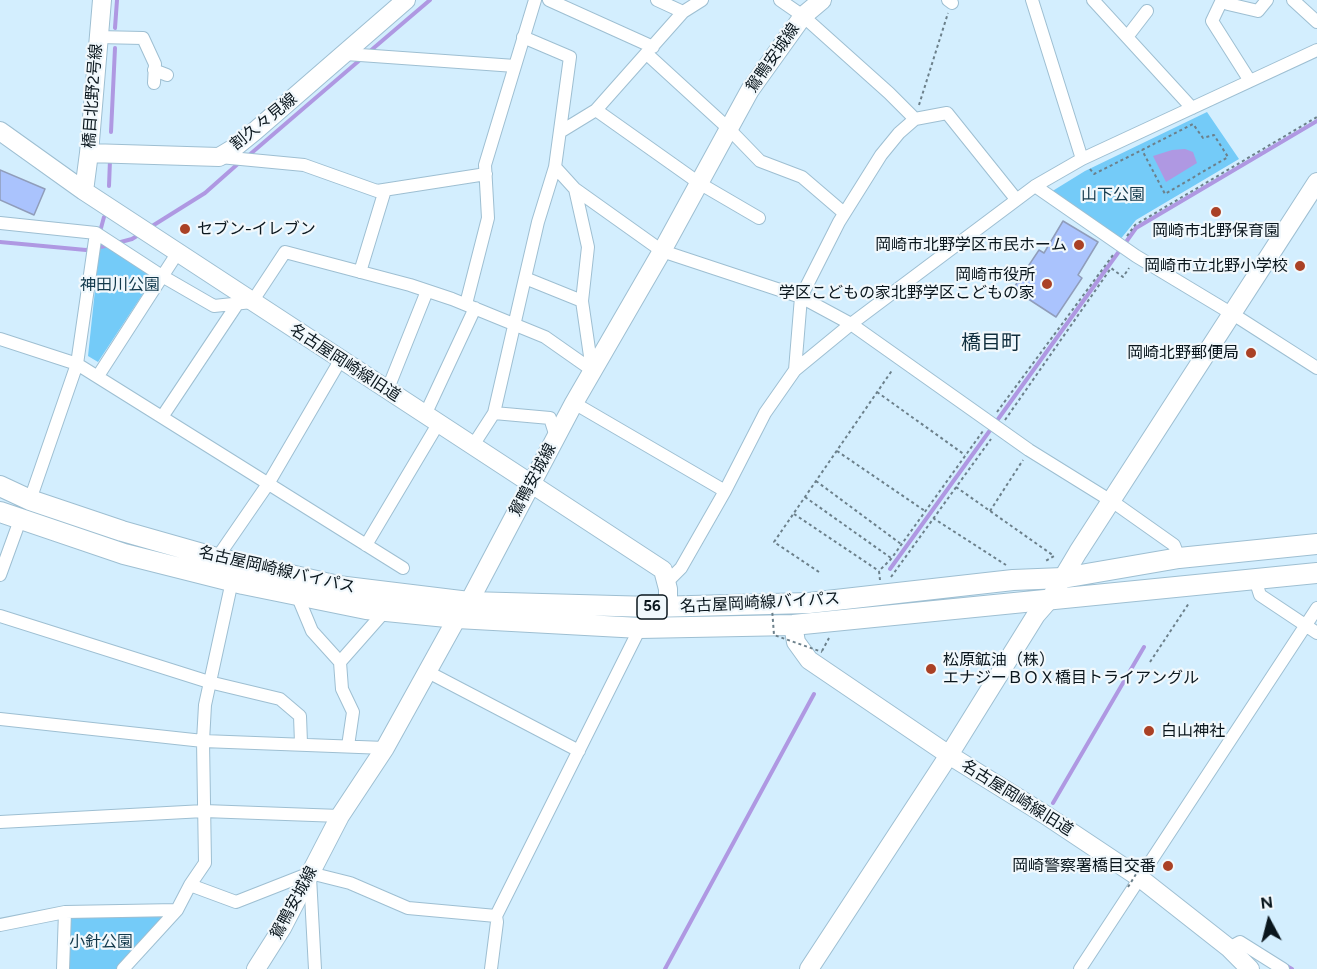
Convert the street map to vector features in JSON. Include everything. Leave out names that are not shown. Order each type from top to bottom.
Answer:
[{"type":"main road","name":"名古屋岡崎線バイパス","points":[[0,486],[30,500],[122,531],[217,558],[338,586],[469,602],[668,607],[809,603],[1013,580],[1064,578],[1179,558],[1317,544]]},
{"type":"main road","name":"名古屋岡崎線バイパス","points":[[0,512],[124,554],[232,581],[366,609],[457,618],[640,628],[794,625],[1317,573]]},
{"type":"street","name":"橋目北野2号線","points":[[84,191],[102,0]]},
{"type":"street","name":"割久々見線","points":[[89,153],[219,157],[255,131],[406,0]]},
{"type":"street","points":[[366,545],[431,419],[470,306],[488,218],[484,165],[535,0]]},
{"type":"street","points":[[549,0],[650,50],[760,161],[802,177],[844,213]]},
{"type":"street","points":[[657,0],[683,12]]},
{"type":"street","points":[[560,132],[596,110],[683,12],[702,0]]},
{"type":"street","points":[[780,0],[803,16],[915,119]]},
{"type":"street","name":"鴛鴨安城線","points":[[255,969],[282,928],[340,816],[385,748],[457,618],[469,602],[555,437],[662,251],[750,90],[803,16],[822,0]]},
{"type":"street","points":[[1032,0],[1083,159]]},
{"type":"street","points":[[1093,0],[1192,108]]},
{"type":"street","points":[[1250,81],[1212,21],[1223,0],[1228,4],[1258,11],[1266,0]]},
{"type":"street","points":[[1293,0],[1317,22]]},
{"type":"street","points":[[1127,37],[1147,11]]},
{"type":"street","points":[[97,37],[143,38],[155,64],[154,77],[167,75]]},
{"type":"street","points":[[472,447],[494,413],[538,222],[555,167],[570,57],[523,37]]},
{"type":"street","points":[[668,607],[666,583],[681,568],[725,491],[765,412],[795,370],[851,324],[1035,186],[1083,159],[1317,50]]},
{"type":"street","points":[[346,54],[514,66]]},
{"type":"street","points":[[596,110],[699,183],[759,218]]},
{"type":"street","points":[[795,370],[801,297],[844,213],[881,155],[899,133],[915,119],[946,113],[1016,199]]},
{"type":"street","name":"名古屋岡崎線旧道","points":[[0,131],[84,191],[178,252],[245,302],[341,359],[472,447],[663,570],[666,583]]},
{"type":"street","points":[[219,157],[304,165],[378,191],[486,174]]},
{"type":"street","points":[[555,167],[574,189],[662,251],[801,297],[851,324],[1029,450],[1111,501],[1174,545],[1179,558]]},
{"type":"street","points":[[809,969],[950,755],[1036,615],[1064,578],[1111,501],[1317,182]]},
{"type":"street","points":[[1035,186],[1120,246],[1317,368]]},
{"type":"street","points":[[574,189],[588,247],[582,301],[592,370]]},
{"type":"street","points":[[360,272],[385,190]]},
{"type":"street","points":[[0,223],[96,233],[162,276],[214,306],[245,302]]},
{"type":"street","points":[[30,500],[78,364],[96,233]]},
{"type":"street","points":[[98,376],[178,252]]},
{"type":"street","points":[[162,417],[245,302],[285,252],[427,291],[470,306],[544,337],[592,370]]},
{"type":"street","points":[[525,278],[582,301]]},
{"type":"street","points":[[387,391],[427,291]]},
{"type":"street","points":[[0,339],[78,364],[403,568]]},
{"type":"street","points":[[217,558],[267,484],[341,359]]},
{"type":"street","points":[[574,403],[725,491]]},
{"type":"street","points":[[494,413],[550,418],[555,437]]},
{"type":"street","points":[[0,575],[20,520]]},
{"type":"street","points":[[1255,579],[1260,595],[1317,633]]},
{"type":"street","points":[[123,969],[177,910],[205,863],[203,741],[205,705],[232,581]]},
{"type":"street","points":[[297,595],[312,631],[340,662],[342,688],[353,712],[348,746]]},
{"type":"street","points":[[1080,969],[1137,876],[1317,608]]},
{"type":"street","points":[[340,662],[385,611]]},
{"type":"street","points":[[0,616],[209,682],[280,699],[300,716],[301,743]]},
{"type":"street","name":"名古屋岡崎線旧道","points":[[794,625],[796,642],[809,660],[1137,876],[1229,948],[1250,969]]},
{"type":"street","points":[[491,969],[496,916],[640,628]]},
{"type":"street","points":[[428,672],[579,751]]},
{"type":"street","points":[[0,719],[203,741],[385,748]]},
{"type":"street","points":[[0,822],[204,811],[340,816]]},
{"type":"street","points":[[190,885],[236,902],[310,873],[350,883],[408,908],[496,916]]},
{"type":"street","points":[[310,873],[315,969]]},
{"type":"street","points":[[0,925],[65,912],[177,910]]},
{"type":"street","points":[[63,969],[65,912]]},
{"type":"street","points":[[1229,948],[1240,942],[1283,969]]},
{"type":"path","points":[[915,119],[950,1]]},
{"type":"path","points":[[891,583],[891,577],[896,569],[956,487],[994,425],[1135,225],[1317,117]]},
{"type":"path","points":[[1083,159],[1094,174],[1193,124],[1203,138],[1214,135],[1228,157],[1164,194],[1142,150]]},
{"type":"path","points":[[880,584],[879,571],[891,559],[965,455],[994,425],[1111,268],[1123,277],[1136,256]]},
{"type":"path","points":[[819,572],[774,542],[900,359]]},
{"type":"path","points":[[877,392],[965,455]]},
{"type":"path","points":[[990,511],[1029,450]]},
{"type":"path","points":[[837,452],[925,511]]},
{"type":"path","points":[[816,482],[901,544]]},
{"type":"path","points":[[956,487],[1054,556]]},
{"type":"path","points":[[805,497],[891,559]]},
{"type":"path","points":[[794,514],[879,571]]},
{"type":"path","points":[[933,518],[1007,565]]},
{"type":"path","points":[[771,595],[774,635],[822,652],[828,658]]},
{"type":"path","points":[[1150,662],[1193,596]]},
{"type":"path","points":[[822,652],[832,633]]},
{"type":"green space","name":"山下公園","points":[[1207,112],[1239,159],[1136,220],[1119,241],[1046,195],[1085,171]]},
{"type":"green space","name":"神田川公園","points":[[100,243],[154,277],[98,362],[88,356]]},
{"type":"green space","name":"小針公園","points":[[69,914],[164,917],[117,969],[67,969]]},
{"type":"shaded area","points":[[1185,149],[1193,152],[1197,163],[1166,182],[1153,156],[1172,150]]},
{"type":"building","points":[[0,170],[45,189],[34,215],[0,200]]},
{"type":"building","name":"岡崎市役所 学区こどもの家北野学区こどもの家","points":[[1063,221],[1098,242],[1078,275],[1082,278],[1056,317],[1013,289],[1039,250],[1044,253]]},
{"type":"waterway","points":[[115,28],[117,0]]},
{"type":"waterway","points":[[369,52],[430,0]]},
{"type":"waterway","points":[[111,132],[115,48]]},
{"type":"waterway","points":[[248,156],[361,59]]},
{"type":"waterway","points":[[1126,242],[1136,228],[1317,121]]},
{"type":"waterway","points":[[109,186],[110,160]]},
{"type":"waterway","points":[[149,228],[205,193],[240,162]]},
{"type":"waterway","points":[[101,228],[104,217]]},
{"type":"waterway","points":[[117,243],[140,234]]},
{"type":"waterway","points":[[0,242],[86,250],[110,245]]},
{"type":"waterway","points":[[890,569],[1120,250]]},
{"type":"waterway","points":[[1053,803],[1144,647]]},
{"type":"waterway","points":[[665,969],[814,694]]},
{"type":"waterway","points":[[1285,965],[1292,969]]},
{"type":"place","name":"岡崎市北野保育園","points":[[1216,212]]},
{"type":"place","name":"セブン-イレブン","points":[[185,229]]},
{"type":"place","name":"岡崎市北野学区市民ホーム","points":[[1079,245]]},
{"type":"place","name":"岡崎市立北野小学校","points":[[1300,266]]},
{"type":"place","name":"岡崎市役所 学区こどもの家北野学区こどもの家","points":[[1047,284]]},
{"type":"place","name":"岡崎北野郵便局","points":[[1251,353]]},
{"type":"place","name":"松原鉱油（株） エナジーＢＯＸ橋目トライアングル","points":[[931,669]]},
{"type":"place","name":"白山神社","points":[[1149,731]]},
{"type":"place","name":"岡崎警察署橋目交番","points":[[1168,866]]},
{"type":"district","name":"橋目町","points":[[991,343]]}]
